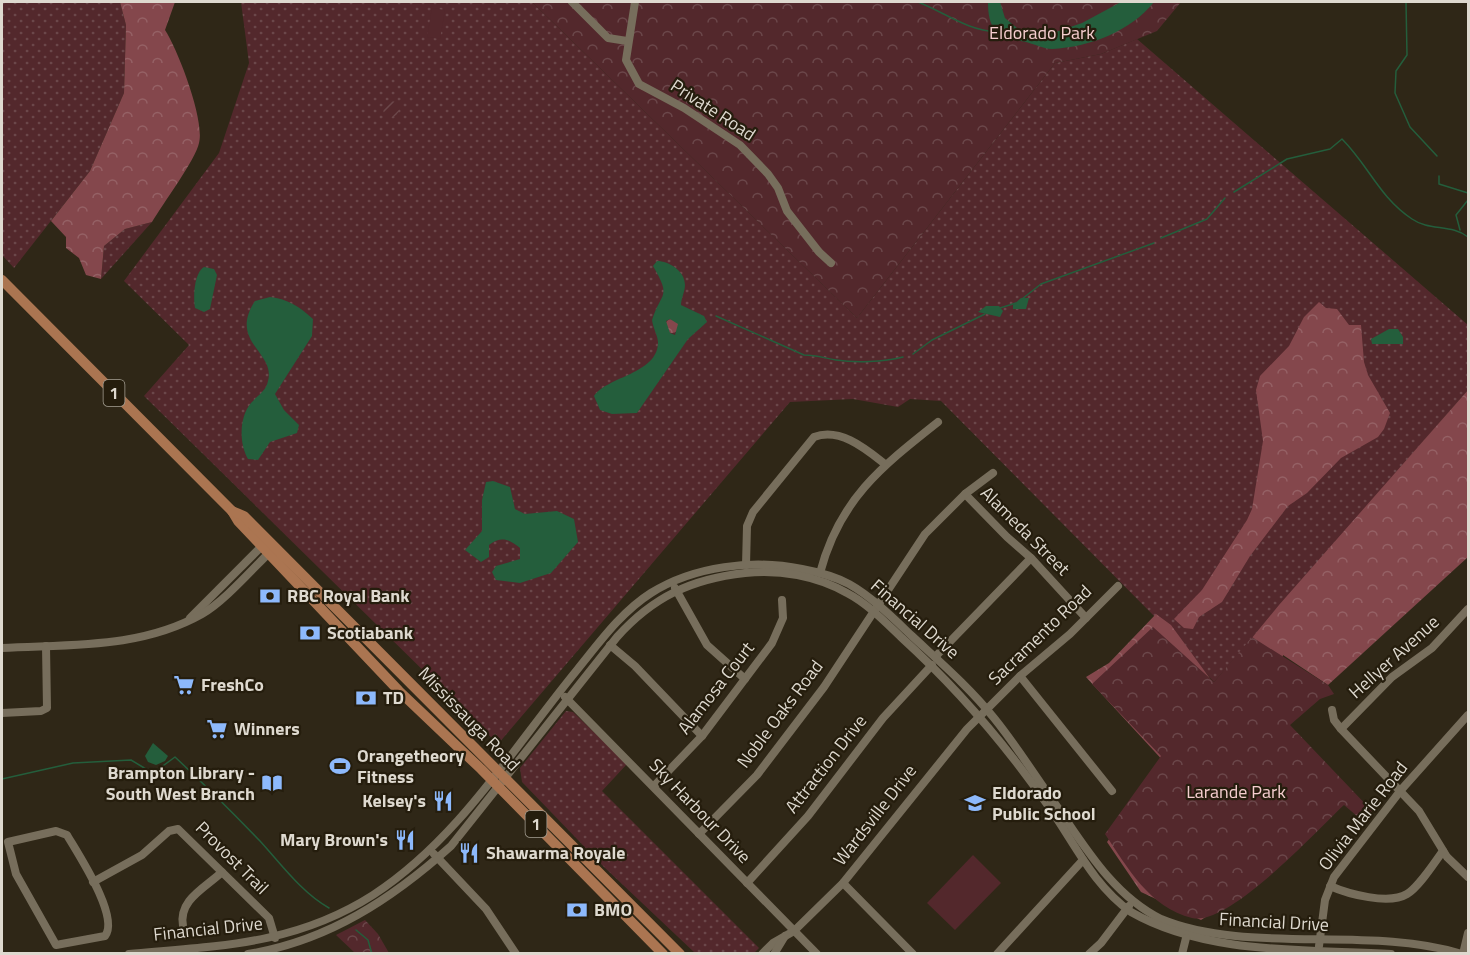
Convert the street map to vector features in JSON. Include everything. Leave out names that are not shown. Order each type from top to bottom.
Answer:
[{"type":"main road","name":"Mississauga Road","points":[[2,280],[232,511],[238,522],[269,546],[399,691],[497,779],[680,954]]},
{"type":"main road","name":"Mississauga Road","points":[[497,779],[663,954]]},
{"type":"street","points":[[572,2],[608,38],[627,41]]},
{"type":"street","name":"Private Road","points":[[635,2],[627,41],[626,60],[639,84],[684,108],[747,151],[773,181],[787,211],[819,252],[831,263]]},
{"type":"street","points":[[820,573],[836,526],[885,464],[938,422]]},
{"type":"street","points":[[746,565],[746,536],[753,512],[814,437],[829,434],[857,443],[885,464]]},
{"type":"street","name":"Noble Oaks Road","points":[[699,834],[757,775],[824,687],[925,534],[965,494],[993,473]]},
{"type":"street","name":"Alameda Street","points":[[965,494],[1031,558],[1086,618]]},
{"type":"street","points":[[2,648],[131,641],[160,634],[211,608],[269,546]]},
{"type":"street","name":"Attraction Drive","points":[[747,883],[808,816],[883,718],[933,661],[1031,558]]},
{"type":"street","name":"Financial Drive","points":[[497,779],[638,614],[675,586],[705,571],[773,564],[820,573],[850,585],[933,661],[983,713],[1130,905],[1161,919],[1218,936],[1320,942],[1410,943],[1462,954]]},
{"type":"street","name":"Financial Drive","points":[[129,954],[231,946],[275,938],[313,925],[359,903],[434,854],[451,846],[560,691],[626,613],[650,593],[729,575],[785,573],[827,584],[874,608]]},
{"type":"street","points":[[675,586],[707,645],[745,680]]},
{"type":"street","name":"Sacramento Road","points":[[983,713],[1118,586]]},
{"type":"street","name":"Alamosa Court","points":[[654,786],[702,736],[745,680],[779,630],[783,618],[782,600]]},
{"type":"street","name":"Hellyer Avenue","points":[[1341,729],[1392,677],[1432,648],[1468,609]]},
{"type":"street","points":[[610,645],[635,666],[702,736]]},
{"type":"street","points":[[2,713],[42,711],[47,708],[46,646]]},
{"type":"street","points":[[1020,676],[1112,790]]},
{"type":"street","name":"Sky Harbour Drive","points":[[560,691],[817,954]]},
{"type":"street","points":[[1332,710],[1334,720],[1341,729],[1401,790],[1419,811],[1443,851],[1468,877]]},
{"type":"street","name":"Financial Drive","points":[[983,713],[1103,887],[1160,928],[1199,943],[1248,951],[1391,954]]},
{"type":"street","name":"Wardsville Drive","points":[[762,954],[794,931],[843,883],[945,753],[983,713]]},
{"type":"street","name":"Olivia Marie Road","points":[[1318,952],[1325,900],[1330,886],[1401,790],[1468,715]]},
{"type":"street","name":"Provost Trail","points":[[93,882],[142,855],[173,829],[183,832],[269,918],[275,938]]},
{"type":"street","points":[[56,831],[64,832],[93,882],[104,906],[107,934],[92,940],[56,945],[16,874],[5,843],[56,831]]},
{"type":"street","points":[[1330,886],[1350,895],[1401,897],[1413,890],[1443,851]]},
{"type":"street","points":[[434,854],[486,909],[516,954]]},
{"type":"street","name":"Financial Drive","points":[[248,954],[294,943],[345,923],[385,899],[434,854]]},
{"type":"street","points":[[998,954],[1083,860]]},
{"type":"street","points":[[183,926],[181,913],[185,904],[222,872]]},
{"type":"street","points":[[843,883],[913,954]]},
{"type":"street","points":[[1089,954],[1101,943],[1130,905]]},
{"type":"street","points":[[1462,954],[1468,933]]},
{"type":"street","name":"Wardsville Drive","points":[[774,954],[785,936]]},
{"type":"street","points":[[1182,954],[1186,938]]},
{"type":"green space","points":[[2,2],[120,2],[126,25],[124,93],[90,171],[14,268],[2,255]]},
{"type":"green space","points":[[120,2],[175,2],[165,30],[189,85],[200,132],[197,150],[192,160],[152,222],[125,229],[104,246],[101,279],[86,275],[79,258],[66,248],[66,237],[51,221],[90,171],[124,93],[126,25]]},
{"type":"green space","points":[[241,2],[532,2],[857,318],[1055,63],[1101,54],[1137,39],[1468,325],[1468,390],[1214,682],[1155,617],[941,401],[910,399],[898,407],[853,399],[790,402],[498,744],[144,396],[189,345],[124,281],[219,153],[249,63]]},
{"type":"green space","name":"Eldorado Park","points":[[532,2],[1181,2],[1157,31],[1101,54],[1055,63],[857,318]]},
{"type":"green space","points":[[432,8],[445,10],[440,39],[427,37]]},
{"type":"green space","points":[[391,101],[399,109],[391,117],[383,109]]},
{"type":"green space","points":[[152,222],[101,279],[104,246],[125,229]]},
{"type":"green space","points":[[1319,302],[1326,308],[1337,309],[1349,325],[1361,325],[1364,362],[1368,375],[1390,413],[1384,429],[1378,437],[1341,458],[1307,493],[1288,506],[1250,556],[1222,602],[1199,617],[1193,629],[1184,628],[1174,619],[1202,590],[1252,509],[1263,441],[1256,390],[1260,376],[1289,346],[1304,317]]},
{"type":"green space","points":[[669,319],[675,319],[679,326],[675,333],[669,333],[665,329],[665,323]]},
{"type":"green space","points":[[1468,390],[1468,557],[1328,685],[1283,655],[1250,888],[1201,920],[1141,892],[1107,842],[1166,764],[1086,677],[1109,663],[1156,614],[1171,625],[1214,684],[1279,605]]},
{"type":"green space","name":"Larande Park","points":[[1153,627],[1214,682],[1252,637],[1328,685],[1334,694],[1320,699],[1290,725],[1372,811],[1364,822],[1344,805],[1294,854],[1249,893],[1228,908],[1208,917],[1192,918],[1177,913],[1152,896],[1131,872],[1105,834],[1161,756],[1092,684]]},
{"type":"green space","points":[[566,711],[573,712],[627,764],[602,791],[759,948],[754,953],[695,953],[604,867],[522,782],[520,768]]},
{"type":"green space","points":[[973,855],[1001,883],[955,930],[927,903]]},
{"type":"green space","points":[[365,920],[378,934],[389,953],[355,953],[336,935]]},
{"type":"shaded area","points":[[988,2],[1000,2],[1005,18],[1017,28],[1031,34],[1047,35],[1082,23],[1121,2],[1154,2],[1134,21],[1109,36],[1081,45],[1052,49],[1008,37],[996,31],[990,20]]},
{"type":"shaded area","points":[[657,261],[662,261],[679,271],[685,285],[681,305],[704,316],[707,322],[688,339],[637,413],[612,414],[600,410],[594,396],[601,389],[650,362],[656,353],[658,340],[652,320],[663,290],[653,266]],"holes":[[[670,319],[678,324],[675,335],[670,333],[666,321]]]},
{"type":"shaded area","points":[[204,267],[214,269],[217,275],[210,309],[204,312],[195,308],[194,298],[196,280]]},
{"type":"shaded area","points":[[270,297],[293,304],[313,319],[312,336],[275,394],[284,410],[299,425],[297,433],[270,442],[258,460],[248,459],[243,446],[242,423],[247,409],[265,388],[269,371],[266,362],[249,337],[248,315],[255,301]]},
{"type":"shaded area","points":[[1021,298],[1029,298],[1026,309],[1013,309],[1013,305]]},
{"type":"shaded area","points":[[986,306],[999,306],[1003,311],[1000,317],[978,312]]},
{"type":"shaded area","points":[[1389,329],[1398,329],[1403,337],[1403,344],[1372,344],[1371,339]]},
{"type":"shaded area","points":[[493,481],[510,487],[515,509],[525,514],[557,511],[574,519],[578,542],[551,573],[520,583],[496,580],[492,572],[496,566],[520,559],[520,548],[512,542],[497,540],[489,545],[489,557],[481,562],[465,550],[482,531],[482,500],[486,482]]},
{"type":"shaded area","points":[[153,743],[168,756],[165,761],[156,765],[148,762],[145,756]]},
{"type":"waterway","points":[[918,2],[966,25],[997,32]]},
{"type":"waterway","points":[[1406,2],[1407,55],[1396,71],[1395,93],[1410,127],[1437,156]]},
{"type":"waterway","points":[[1234,192],[1287,159],[1330,149],[1342,139],[1382,191],[1412,219],[1426,225],[1455,230],[1468,237]]},
{"type":"waterway","points":[[1439,176],[1439,184],[1468,193]]},
{"type":"waterway","points":[[1161,238],[1207,219],[1225,198]]},
{"type":"waterway","points":[[1460,230],[1456,215],[1468,200]]},
{"type":"waterway","points":[[1022,299],[1041,284],[1154,243]]},
{"type":"waterway","points":[[1000,308],[1016,303]]},
{"type":"waterway","points":[[913,354],[932,340],[985,314]]},
{"type":"waterway","points":[[716,316],[804,355],[861,362],[903,357]]},
{"type":"waterway","points":[[2,779],[73,763],[131,760],[146,769],[156,771],[175,757],[249,830],[301,886],[329,908]]},
{"type":"waterway","points":[[356,930],[368,940],[372,954]]},
{"type":"place","name":"RBC Royal Bank","points":[[270,596]]},
{"type":"place","name":"Scotiabank","points":[[310,633]]},
{"type":"place","name":"FreshCo","points":[[184,685]]},
{"type":"place","name":"TD","points":[[366,698]]},
{"type":"place","name":"Winners","points":[[217,729]]},
{"type":"place","name":"Orangetheory Fitness","points":[[340,766]]},
{"type":"place","name":"Brampton Library - South West Branch","points":[[272,783]]},
{"type":"place","name":"Kelsey's","points":[[443,801]]},
{"type":"place","name":"Eldorado Public School","points":[[975,803]]},
{"type":"place","name":"Mary Brown's","points":[[405,840]]},
{"type":"place","name":"Shawarma Royale","points":[[469,853]]},
{"type":"place","name":"BMO","points":[[577,910]]}]
